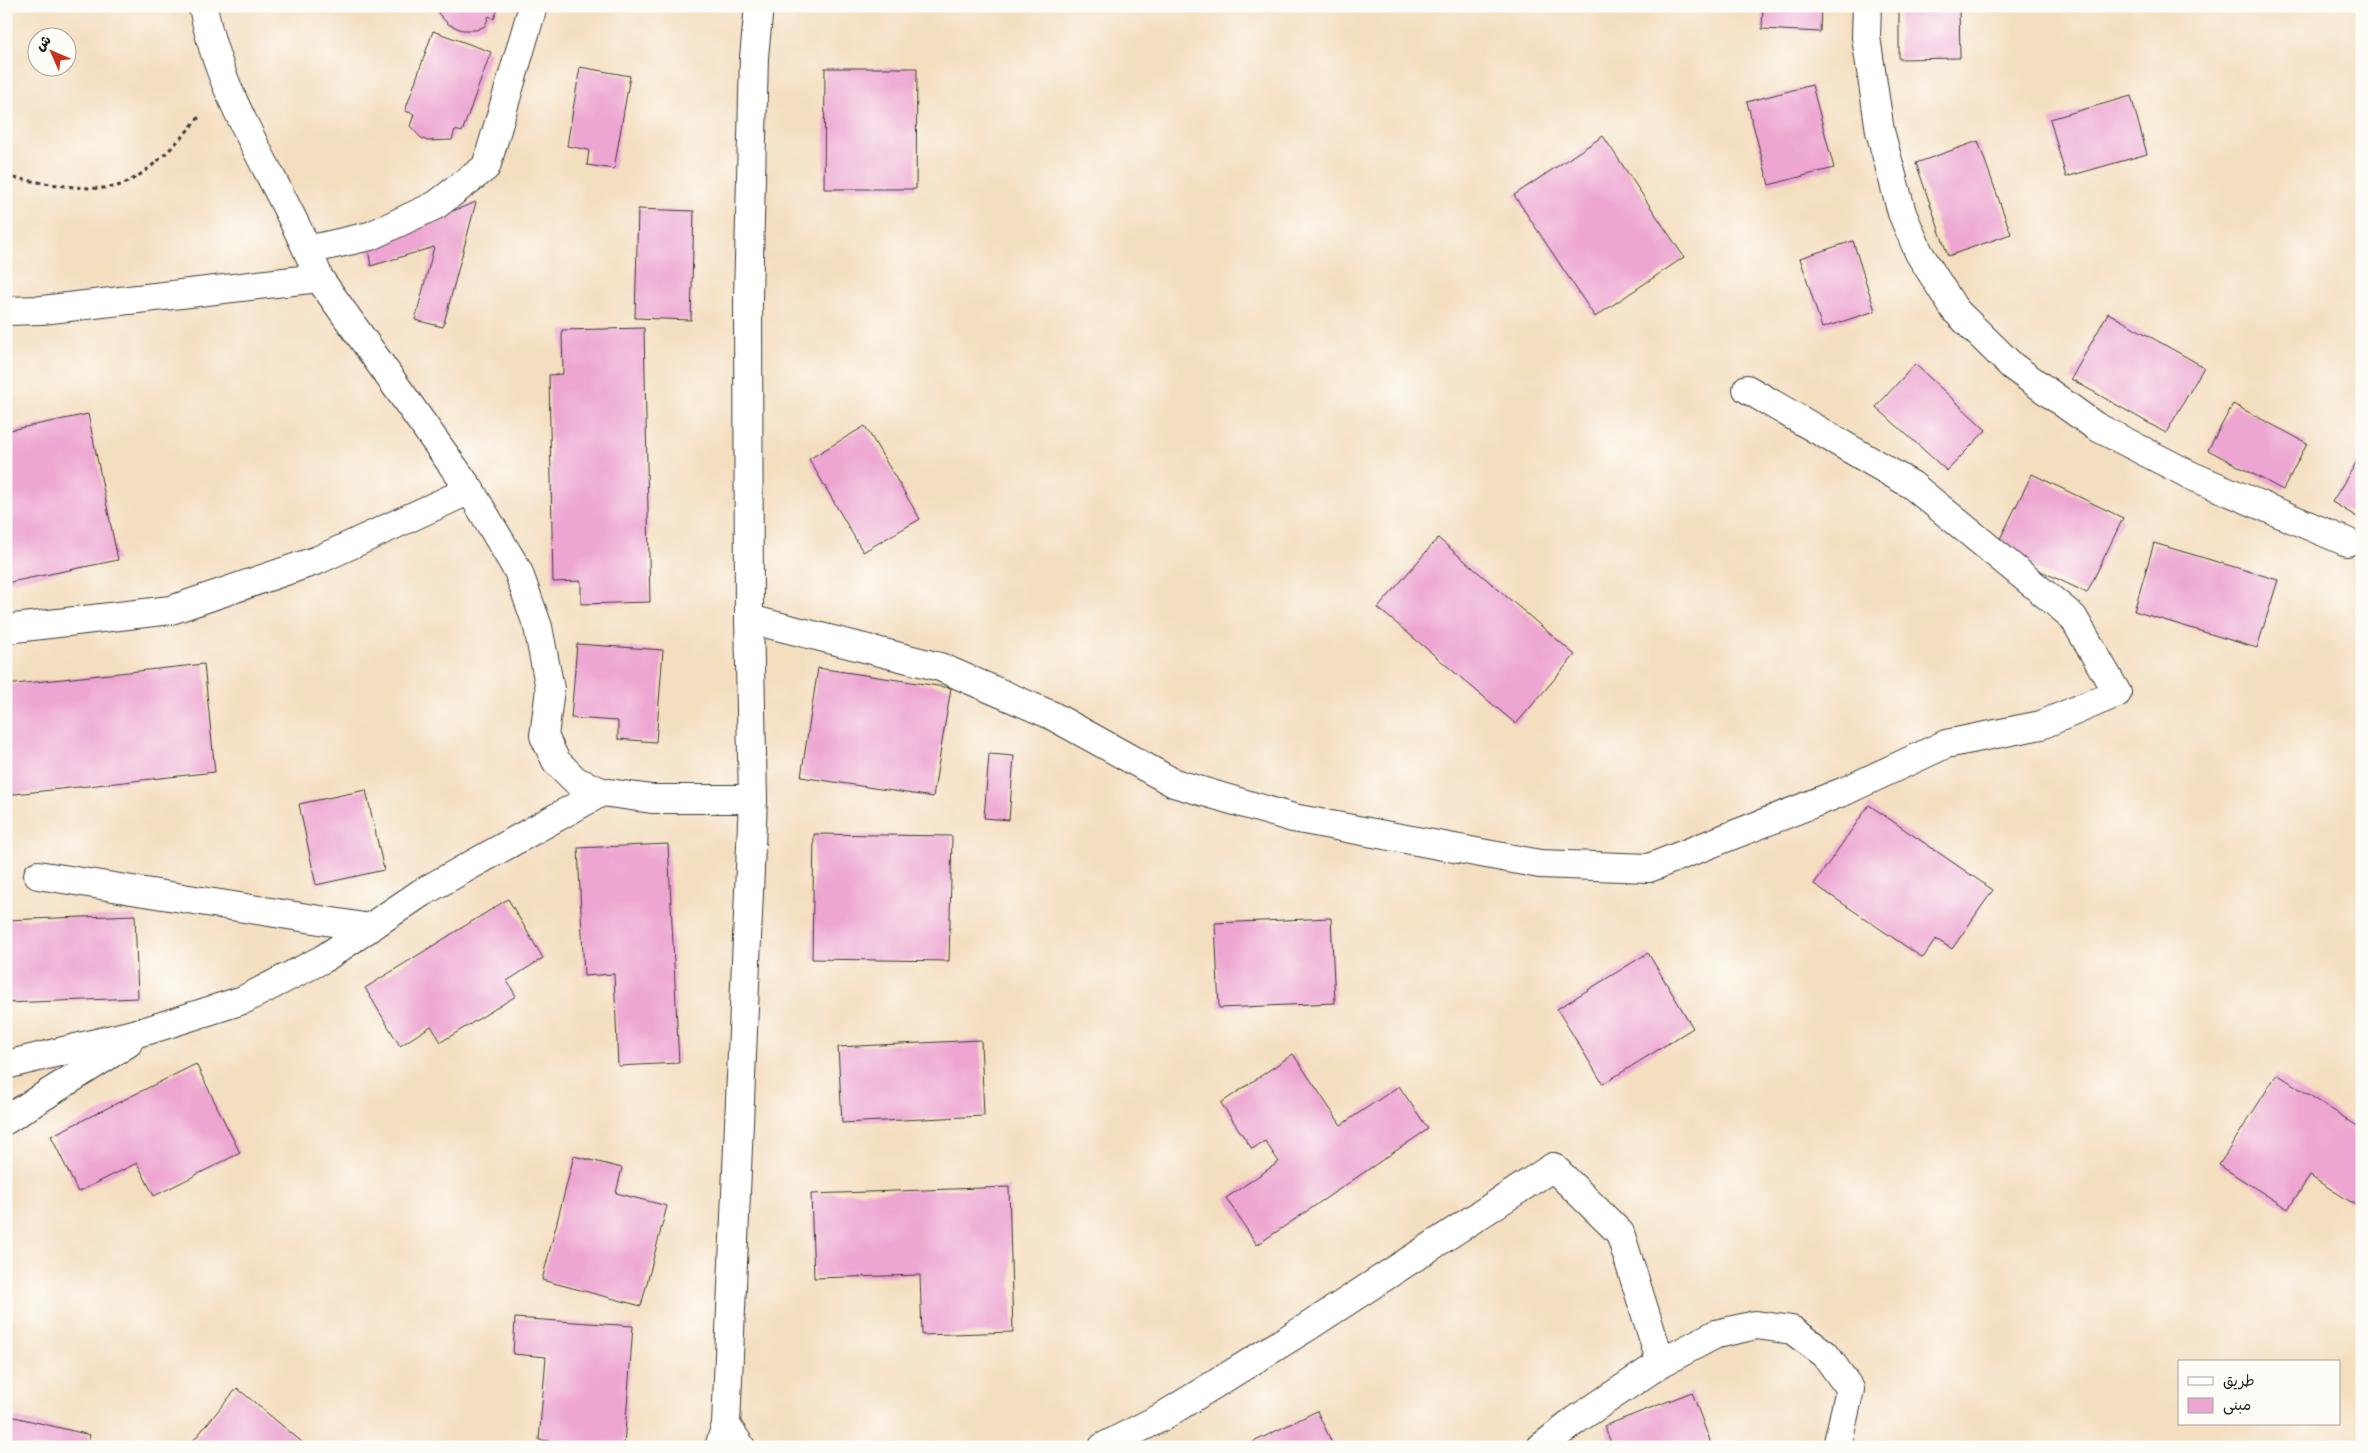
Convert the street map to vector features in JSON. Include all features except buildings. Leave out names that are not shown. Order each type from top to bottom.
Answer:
[{"type":"street","points":[[203,6],[207,28],[227,84],[264,166],[308,250],[319,278],[470,490],[518,571],[538,626],[550,689],[544,736],[556,761],[576,781],[602,792],[652,799],[753,799]]},
{"type":"street","points":[[308,250],[370,236],[436,205],[486,167],[533,6]]},
{"type":"street","points":[[729,1440],[753,799],[749,619],[748,299],[754,56],[759,6]]},
{"type":"street","points":[[1867,6],[1866,37],[1880,131],[1902,213],[1919,253],[1955,310],[2012,366],[2095,426],[2192,476],[2347,542]]},
{"type":"street","points":[[6,311],[42,310],[319,278]]},
{"type":"street","points":[[749,619],[948,670],[1051,716],[1174,782],[1293,818],[1540,864],[1648,868],[1845,791],[1946,744],[2041,725],[2117,693],[2073,617],[1912,485],[1747,389]]},
{"type":"street","points":[[6,629],[171,610],[318,560],[470,490]]},
{"type":"street","points":[[6,1066],[148,1030],[243,1000],[323,959],[445,879],[602,792]]},
{"type":"street","points":[[38,875],[370,928]]},
{"type":"street","points":[[6,1120],[148,1030]]},
{"type":"street","points":[[1103,1447],[1160,1418],[1309,1326],[1553,1167],[1620,1233],[1661,1363]]},
{"type":"street","points":[[1541,1447],[1576,1420],[1661,1363],[1716,1334],[1756,1325],[1792,1330],[1825,1354],[1850,1389],[1837,1447]]},
{"type":"path","points":[[6,177],[92,188],[118,186],[151,167],[178,143],[227,84]]}]
